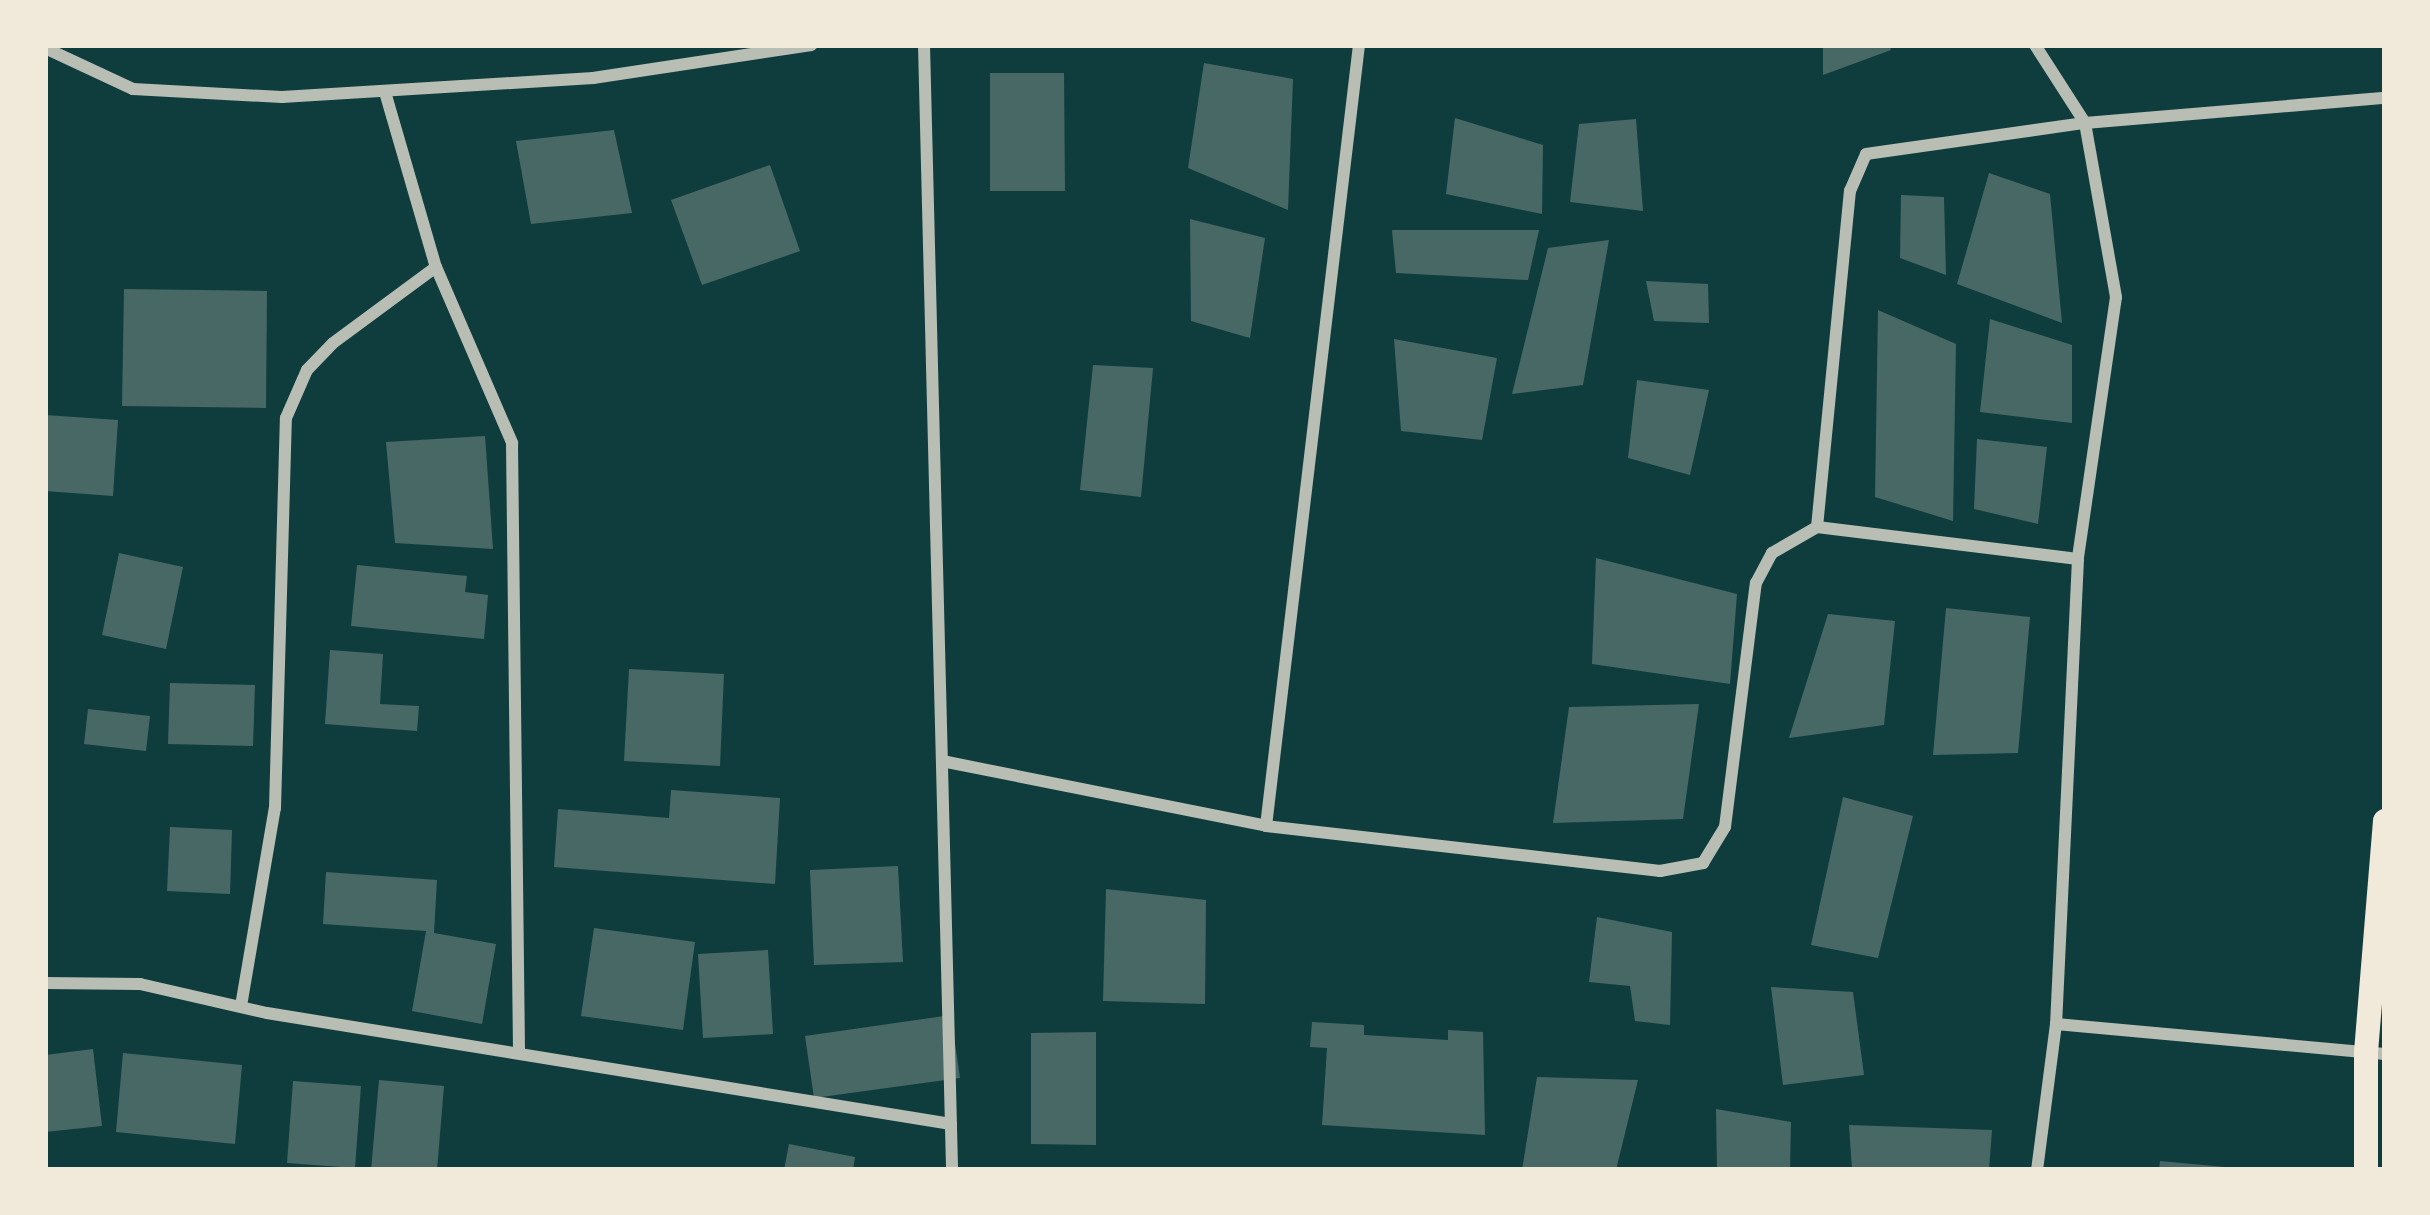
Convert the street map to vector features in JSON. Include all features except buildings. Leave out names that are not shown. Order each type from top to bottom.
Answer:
[{"type":"main road","points":[[2366,1170],[2385,821]]},
{"type":"street","points":[[45,48],[133,89],[282,97],[593,78],[812,45]]},
{"type":"street","points":[[924,45],[947,762],[952,1170]]},
{"type":"street","points":[[1266,826],[1359,45]]},
{"type":"street","points":[[2036,45],[2085,122],[2116,297],[2078,559],[2056,1024],[2037,1170]]},
{"type":"street","points":[[386,92],[436,267],[512,443],[519,1053]]},
{"type":"street","points":[[1817,527],[1850,191],[1865,154],[2085,122],[2385,98]]},
{"type":"street","points":[[241,1006],[275,808],[286,418],[307,370],[333,343],[436,267]]},
{"type":"street","points":[[947,762],[1266,826],[1660,871],[1703,863],[1725,827],[1756,583],[1772,553],[1817,527],[2078,559]]},
{"type":"street","points":[[45,983],[140,984],[241,1006],[951,1124]]},
{"type":"street","points":[[2056,1024],[2375,1053]]}]
